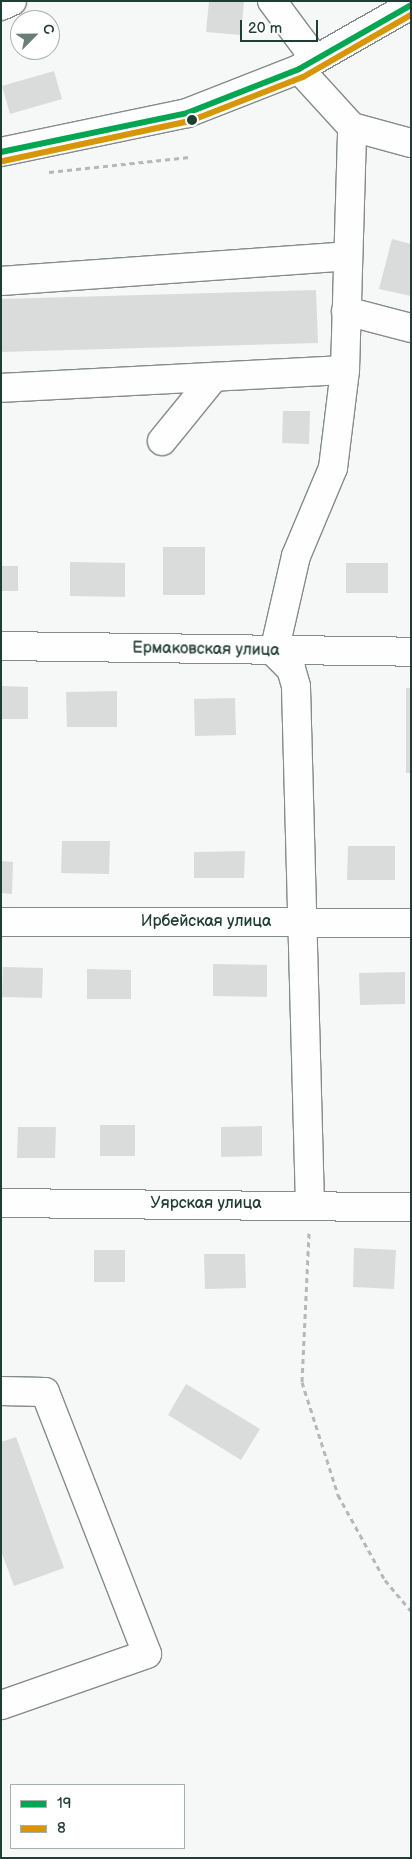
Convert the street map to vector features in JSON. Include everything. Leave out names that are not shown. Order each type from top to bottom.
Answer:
[{"type":"street","points":[[1,6],[12,1]]},
{"type":"street","points":[[272,1],[307,64],[352,127],[345,370],[333,468],[296,556],[274,652],[291,669],[296,686],[305,922],[310,1204]]},
{"type":"street","points":[[1,152],[187,113],[307,64],[411,5]]},
{"type":"street","points":[[352,127],[411,144]]},
{"type":"street","points":[[1,281],[347,256]]},
{"type":"street","points":[[346,311],[411,328]]},
{"type":"street","points":[[1,388],[345,370]]},
{"type":"street","points":[[162,441],[214,378]]},
{"type":"street","name":"Ермаковская улица","points":[[1,646],[274,652],[411,652]]},
{"type":"street","name":"Ирбейская улица","points":[[1,922],[411,923]]},
{"type":"street","name":"Уярская улица","points":[[1,1203],[310,1204],[411,1207]]},
{"type":"street","points":[[1,1391],[45,1392],[147,1654],[1,1705]]},
{"type":"path","points":[[42,172],[189,156]]},
{"type":"path","points":[[310,1204],[302,1382],[338,1495],[385,1580],[411,1611]]},
{"type":"building","points":[[209,1],[244,1],[241,35],[206,32]]},
{"type":"building","points":[[54,71],[62,99],[10,114],[2,86]]},
{"type":"building","points":[[392,239],[411,244],[411,296],[379,289]]},
{"type":"building","points":[[316,290],[318,343],[1,352],[1,299]]},
{"type":"building","points":[[283,411],[310,411],[309,444],[282,443]]},
{"type":"building","points":[[163,547],[205,547],[205,595],[163,595]]},
{"type":"building","points":[[70,562],[125,563],[125,597],[70,596]]},
{"type":"building","points":[[346,563],[388,563],[388,593],[346,593]]},
{"type":"building","points":[[1,566],[18,566],[18,591],[1,591]]},
{"type":"building","points":[[1,686],[28,687],[28,719],[1,719]]},
{"type":"building","points":[[406,688],[411,688],[411,773],[406,773]]},
{"type":"building","points":[[117,691],[117,727],[67,727],[66,692]]},
{"type":"building","points":[[235,698],[236,735],[195,736],[194,699]]},
{"type":"building","points":[[62,841],[110,841],[109,874],[61,873]]},
{"type":"building","points":[[348,846],[395,846],[395,880],[347,880]]},
{"type":"building","points":[[245,851],[244,878],[194,878],[194,852]]},
{"type":"building","points":[[1,861],[13,862],[12,894],[1,893]]},
{"type":"building","points":[[213,964],[267,965],[267,997],[213,996]]},
{"type":"building","points":[[3,967],[43,968],[42,998],[2,997]]},
{"type":"building","points":[[87,969],[131,970],[131,999],[87,999]]},
{"type":"building","points":[[405,972],[405,1004],[360,1005],[359,973]]},
{"type":"building","points":[[100,1125],[135,1125],[135,1156],[100,1156]]},
{"type":"building","points":[[262,1126],[262,1156],[221,1157],[221,1127]]},
{"type":"building","points":[[18,1127],[56,1127],[55,1158],[17,1158]]},
{"type":"building","points":[[354,1248],[396,1250],[394,1289],[353,1287]]},
{"type":"building","points":[[94,1250],[125,1250],[125,1282],[94,1282]]},
{"type":"building","points":[[204,1254],[245,1254],[246,1288],[205,1289]]},
{"type":"building","points":[[186,1384],[260,1429],[241,1460],[168,1415]]},
{"type":"building","points":[[16,1437],[64,1568],[14,1586],[1,1551],[1,1442]]},
{"type":"transit line","name":"19","points":[[1,152],[187,113],[299,69],[411,5]]},
{"type":"transit line","name":"8","points":[[3,161],[190,121],[303,77],[411,15]]}]
